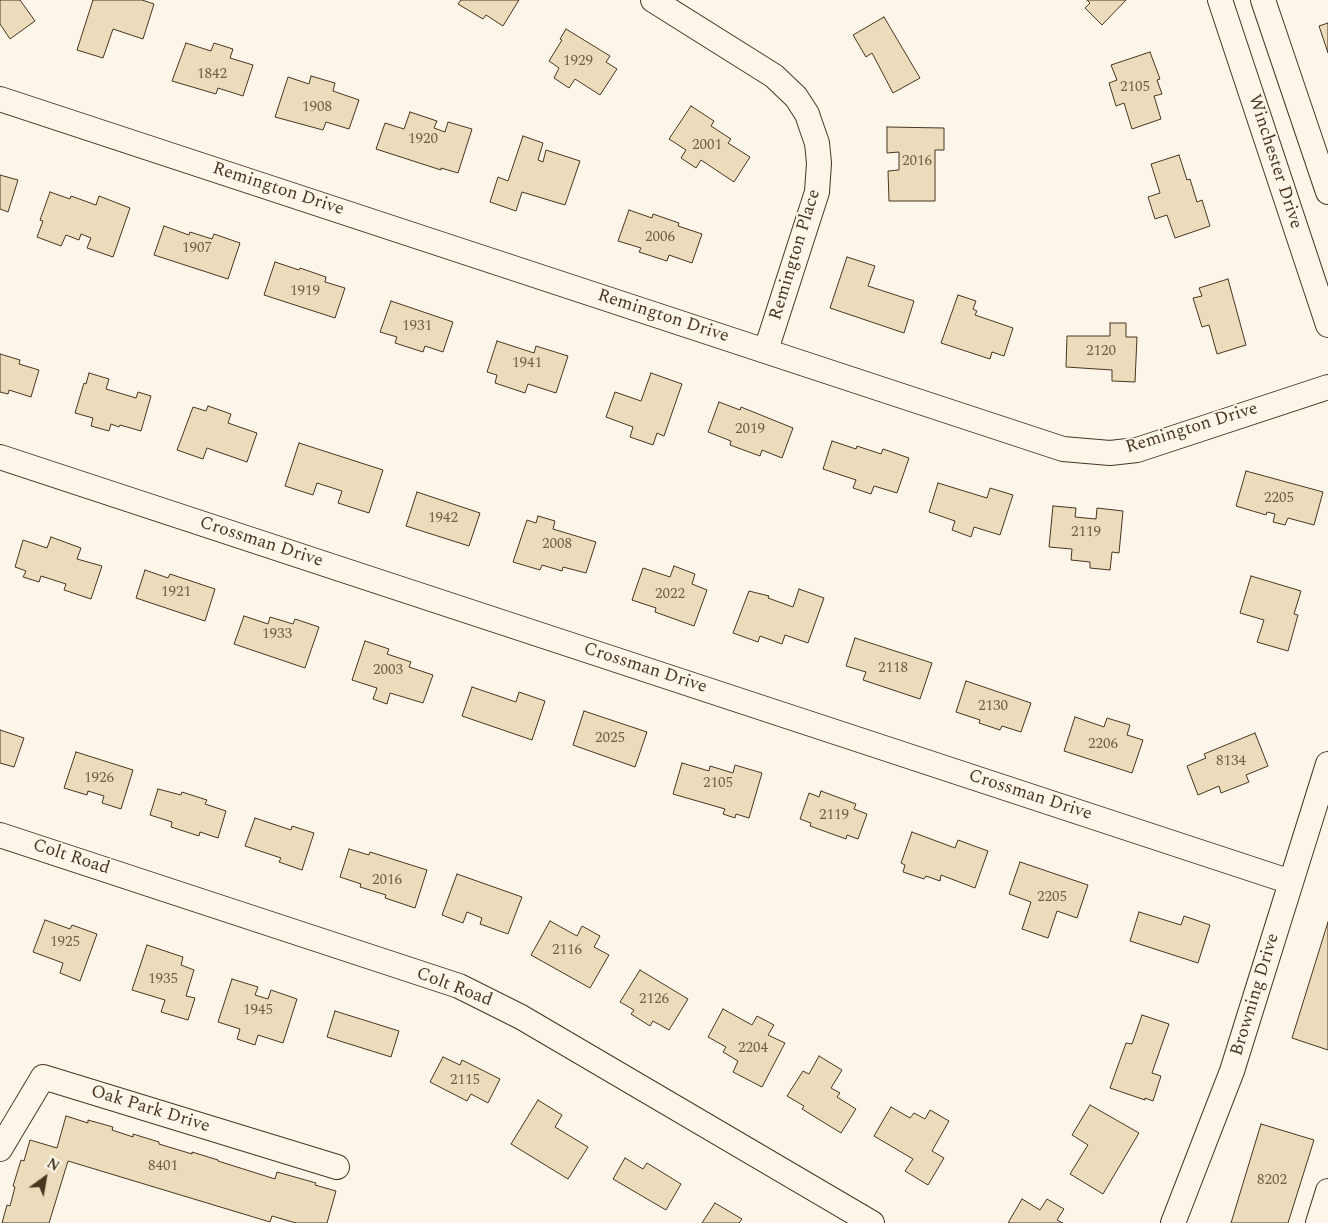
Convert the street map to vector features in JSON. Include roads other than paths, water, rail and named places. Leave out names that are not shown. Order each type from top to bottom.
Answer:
[{"type":"street","name":"Remington Place","points":[[653,0],[774,76],[796,97],[807,114],[816,143],[819,163],[817,192],[766,350]]},
{"type":"street","name":"Winchester Drive","points":[[1220,0],[1328,325]]},
{"type":"street","points":[[1263,0],[1328,192]]},
{"type":"street","name":"Remington Drive","points":[[0,99],[1063,449],[1110,453],[1137,450],[1328,387]]},
{"type":"street","name":"Crossman Drive","points":[[0,457],[1291,882]]},
{"type":"street","name":"Browning Drive","points":[[1174,1223],[1232,1071],[1328,764]]},
{"type":"street","name":"Colt Road","points":[[0,835],[459,986],[521,1017],[872,1223]]},
{"type":"street","name":"Oak Park Drive","points":[[0,1149],[43,1077],[337,1167]]},
{"type":"street","points":[[1318,1223],[1328,1191]]}]
